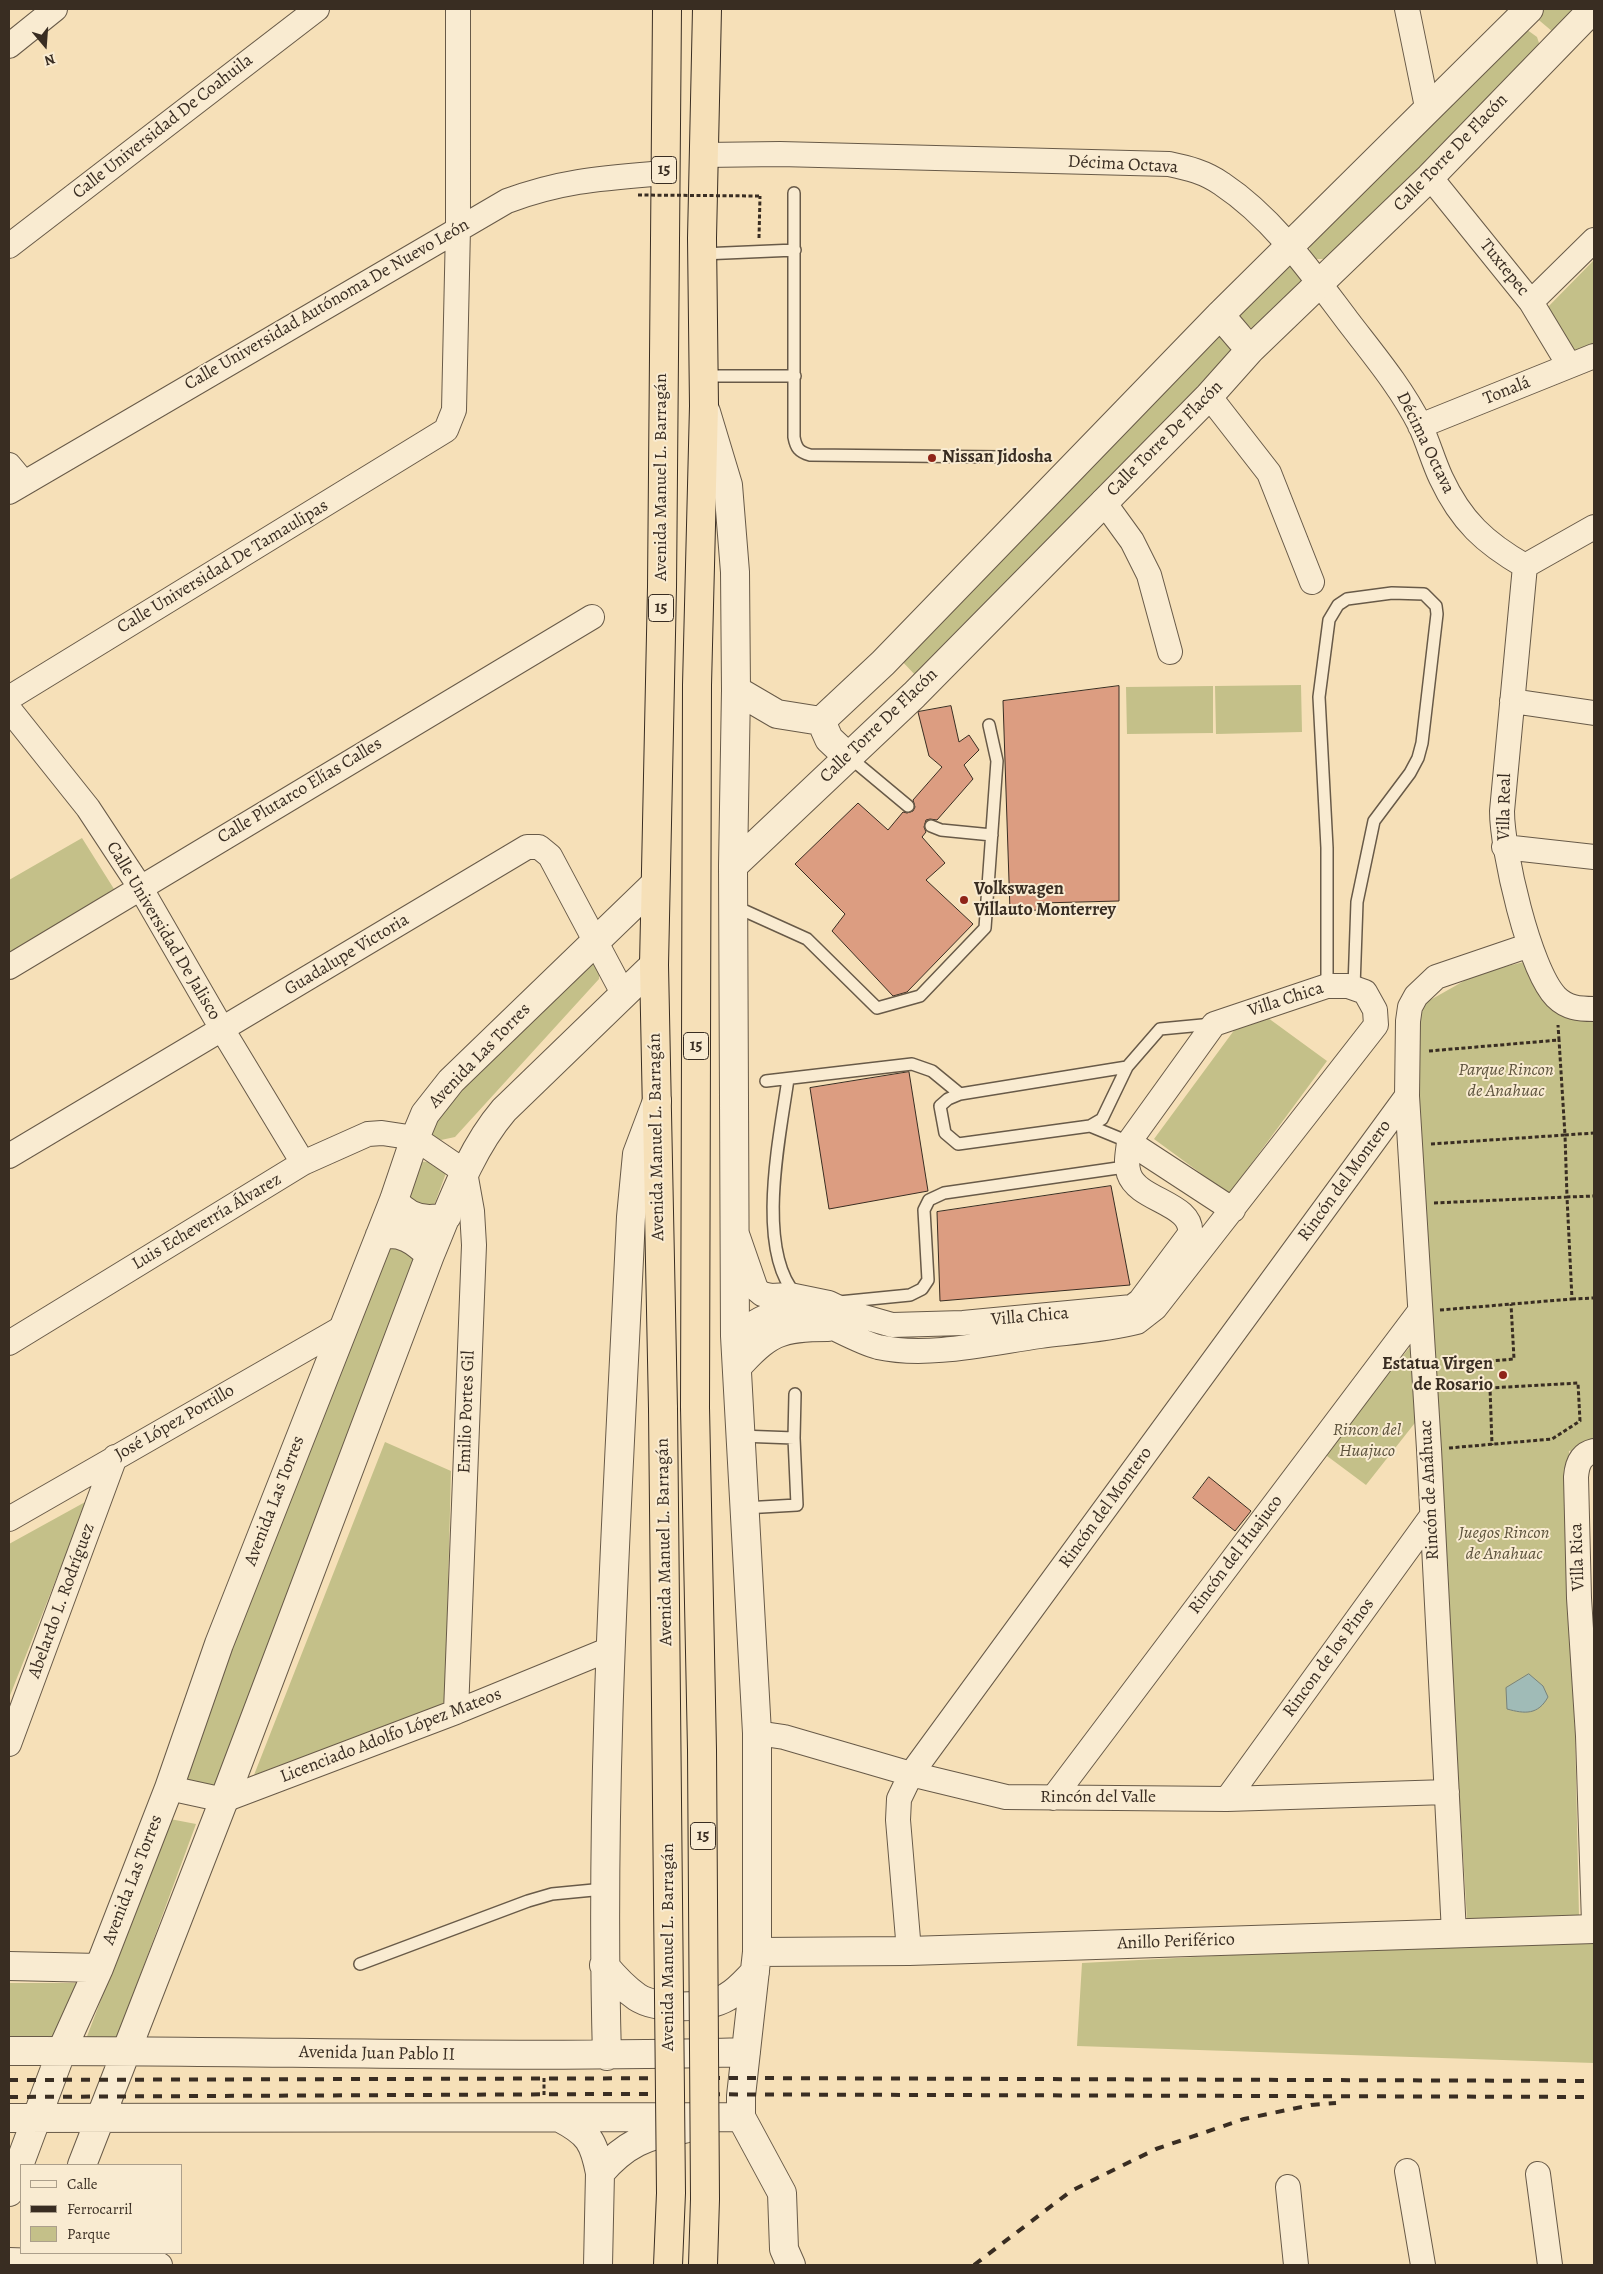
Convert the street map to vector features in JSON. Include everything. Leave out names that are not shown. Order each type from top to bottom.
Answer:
[{"type":"highway","name":"Avenida Manuel L. Barragán","points":[[667,9],[664,173],[662,587],[654,965],[663,1409],[671,2193],[668,2265]]},
{"type":"highway","name":"Avenida Manuel L. Barragán","points":[[703,2265],[705,2179],[702,1760],[695,1407],[696,685],[704,406],[702,254],[707,9]]},
{"type":"street","points":[[9,46],[55,9]]},
{"type":"street","name":"Calle Universidad De Coahuila","points":[[9,246],[317,9]]},
{"type":"street","points":[[458,9],[458,228]]},
{"type":"street","points":[[1407,9],[1427,107]]},
{"type":"street","name":"Calle Torre De Flacón","points":[[733,866],[914,694],[1209,396],[1250,350],[1320,285],[1430,177],[1593,9]]},
{"type":"street","points":[[821,721],[883,663],[1288,246],[1524,13],[1542,31],[1552,50]]},
{"type":"street","name":"Décima Octava","points":[[704,154],[780,154],[1169,164],[1197,170],[1221,183],[1253,208],[1288,246],[1393,380],[1420,426],[1441,478],[1467,523],[1495,549],[1525,566]]},
{"type":"street","name":"Calle Universidad Autónoma De Nuevo León","points":[[16,488],[507,201],[540,188],[588,178],[664,173]]},
{"type":"street","name":"Tuxtepec","points":[[1430,177],[1531,302],[1569,365]]},
{"type":"street","name":"Calle Universidad De Tamaulipas","points":[[9,698],[446,430],[454,410],[458,228]]},
{"type":"street","points":[[1531,302],[1594,240]]},
{"type":"street","points":[[1220,315],[1250,350]]},
{"type":"street","name":"Tonalá","points":[[1420,426],[1594,356]]},
{"type":"street","points":[[1209,396],[1253,450],[1269,473],[1312,582]]},
{"type":"street","points":[[704,406],[728,485],[735,572],[736,690],[733,866],[735,1336],[757,1733],[756,1962],[740,2096],[746,2127],[767,2162],[782,2193],[784,2249],[791,2265]]},
{"type":"street","points":[[9,465],[16,488]]},
{"type":"street","points":[[1103,501],[1132,541],[1149,575],[1170,652]]},
{"type":"street","points":[[1525,566],[1594,527]]},
{"type":"street","name":"Villa Real","points":[[1525,566],[1502,811],[1504,847],[1530,945],[1549,989],[1566,1005],[1576,1008],[1594,1009]]},
{"type":"street","name":"Calle Plutarco Elías Calles","points":[[9,967],[592,617]]},
{"type":"street","points":[[883,663],[892,665],[907,675],[914,694]]},
{"type":"street","points":[[736,690],[777,714],[821,721]]},
{"type":"street","points":[[1512,701],[1594,713]]},
{"type":"street","name":"Calle Universidad De Jalisco","points":[[9,709],[88,808],[140,887],[222,1029],[303,1163]]},
{"type":"street","points":[[821,721],[829,739],[847,756]]},
{"type":"street","name":"Guadalupe Victoria","points":[[9,1156],[527,847],[539,847],[550,856],[594,943],[624,995]]},
{"type":"street","points":[[1504,847],[1594,857]]},
{"type":"street","name":"Avenida Las Torres","points":[[9,2192],[22,2118],[62,2050],[99,1968],[169,1788],[219,1644],[394,1200],[425,1114],[446,1086],[655,884]]},
{"type":"street","name":"Rincón de Anáhuac","points":[[1454,1933],[1406,1053],[1410,1007],[1416,996],[1425,986],[1436,977],[1530,945]]},
{"type":"street","points":[[82,2164],[224,1800],[430,1255],[465,1172],[488,1129],[504,1110],[654,965]]},
{"type":"street","name":"Villa Chica","points":[[735,1227],[756,1289],[762,1294],[797,1297],[829,1303],[850,1313],[892,1325],[963,1323],[1137,1312],[1155,1308],[1376,1025],[1375,1010],[1371,999],[1365,992],[1354,987],[1327,986],[1214,1024]]},
{"type":"street","points":[[1214,1024],[1128,1151],[1233,1210]]},
{"type":"street","name":"Rincón del Montero","points":[[909,1951],[898,1820],[899,1799],[911,1774],[1407,1096]]},
{"type":"street","points":[[607,2056],[604,1889],[610,1650],[633,1182],[637,1154],[656,1102]]},
{"type":"street","name":"Luis Echeverría Álvarez","points":[[9,1343],[303,1163],[368,1134],[382,1133],[415,1138]]},
{"type":"street","points":[[415,1138],[465,1172]]},
{"type":"street","name":"Villa Chica","points":[[735,1336],[760,1320],[785,1312],[796,1312],[833,1330],[877,1346],[895,1350],[940,1350],[1126,1325],[1137,1312],[1140,1301],[1190,1234],[1191,1227],[1181,1213],[1142,1190],[1132,1181],[1128,1151]]},
{"type":"street","name":"Emilio Portes Gil","points":[[456,1712],[474,1245],[472,1211],[465,1172]]},
{"type":"street","points":[[394,1200],[403,1211],[425,1220],[446,1216]]},
{"type":"street","points":[[380,1235],[393,1232],[403,1235],[412,1239],[430,1255]]},
{"type":"street","name":"Rincón del Huajuco","points":[[1053,1798],[1420,1311]]},
{"type":"street","points":[[917,1325],[923,1349]]},
{"type":"street","name":"José López Portillo","points":[[9,1518],[342,1328]]},
{"type":"street","points":[[737,1370],[757,1348],[773,1336],[788,1331],[833,1330]]},
{"type":"street","name":"Villa Rica","points":[[1587,1456],[1576,1477],[1587,1597],[1594,1923]]},
{"type":"street","name":"Abelardo L. Rodríguez","points":[[9,1744],[114,1457]]},
{"type":"street","name":"Rincon de los Pinos","points":[[1228,1799],[1431,1517]]},
{"type":"street","name":"Licenciado Adolfo López Mateos","points":[[224,1800],[456,1712],[610,1650]]},
{"type":"street","name":"Rincón del Valle","points":[[757,1733],[784,1737],[911,1774],[1006,1797],[1228,1799],[1447,1792]]},
{"type":"street","points":[[169,1788],[224,1800]]},
{"type":"street","name":"Anillo Periférico","points":[[756,1962],[909,1951],[1594,1929]]},
{"type":"street","points":[[604,1965],[619,1983],[639,1998],[656,2005],[686,2006],[712,2003],[726,1998],[742,1986],[756,1962]]},
{"type":"street","points":[[9,1966],[99,1968]]},
{"type":"street","name":"Avenida Juan Pablo II","points":[[9,2051],[126,2050],[544,2056],[746,2052]]},
{"type":"street","points":[[22,2118],[552,2118],[746,2127]]},
{"type":"street","points":[[552,2118],[580,2128],[587,2135],[593,2147],[600,2173],[598,2265]]},
{"type":"street","points":[[600,2173],[616,2155],[638,2141],[674,2130],[722,2125],[738,2129],[746,2127]]},
{"type":"street","points":[[1406,2170],[1423,2265]]},
{"type":"street","points":[[1538,2174],[1550,2265]]},
{"type":"street","points":[[1288,2187],[1296,2265]]},
{"type":"street","points":[[9,2260],[160,2265]]},
{"type":"lane","points":[[794,193],[794,437],[796,447],[802,453],[1002,457]]},
{"type":"lane","points":[[702,254],[795,250]]},
{"type":"lane","points":[[704,376],[795,376]]},
{"type":"lane","points":[[1327,986],[1326,809],[1319,697],[1329,620],[1338,605],[1347,600],[1392,593],[1424,594],[1436,606],[1438,614],[1422,743],[1418,758],[1410,773],[1374,821],[1357,902],[1354,987]]},
{"type":"lane","points":[[733,905],[807,940],[877,1008],[920,996],[985,928],[998,761],[989,726]]},
{"type":"lane","points":[[847,756],[908,806]]},
{"type":"lane","points":[[931,826],[941,830],[992,835]]},
{"type":"lane","points":[[1127,1067],[960,1094],[948,1099],[940,1106],[945,1133],[958,1144],[1090,1126],[1102,1119],[1106,1114],[1127,1067],[1160,1028],[1214,1024]]},
{"type":"lane","points":[[766,1081],[912,1064],[932,1071],[960,1094]]},
{"type":"lane","points":[[788,1079],[774,1183],[773,1228],[778,1257],[790,1288],[797,1297]]},
{"type":"lane","points":[[829,1303],[910,1295],[922,1289],[928,1280],[924,1210],[929,1200],[944,1193],[1118,1168],[1128,1151],[1090,1126]]},
{"type":"lane","points":[[744,1508],[797,1506],[794,1438],[795,1394]]},
{"type":"lane","points":[[740,1436],[794,1438]]},
{"type":"lane","points":[[360,1964],[528,1901],[552,1894],[604,1889]]},
{"type":"path","points":[[638,195],[760,196],[759,238]]},
{"type":"path","points":[[1558,1020],[1566,1135],[1572,1299]]},
{"type":"path","points":[[1406,1053],[1559,1040]]},
{"type":"path","points":[[1410,1145],[1594,1133]]},
{"type":"path","points":[[1413,1204],[1594,1196]]},
{"type":"path","points":[[1420,1311],[1594,1298]]},
{"type":"path","points":[[1423,1366],[1514,1359],[1511,1304]]},
{"type":"path","points":[[1429,1449],[1492,1445],[1552,1440],[1580,1420],[1578,1383],[1490,1388],[1492,1445]]},
{"type":"path","points":[[544,2056],[552,2118]]},
{"type":"green space","points":[[1541,9],[1577,9],[1553,32],[1534,16]]},
{"type":"green space","points":[[1526,29],[1537,37],[1539,43],[1536,52],[1328,259],[1315,259],[1311,254],[1308,243]]},
{"type":"green space","points":[[1594,260],[1594,351],[1577,358],[1545,310]]},
{"type":"green space","points":[[1292,262],[1305,283],[1259,334],[1233,313]]},
{"type":"green space","points":[[1223,333],[1239,357],[918,678],[899,658]]},
{"type":"green space","points":[[1301,685],[1302,732],[1216,734],[1215,686]]},
{"type":"green space","points":[[1213,686],[1213,733],[1127,734],[1126,687]]},
{"type":"green space","points":[[82,838],[114,889],[9,954],[9,880]]},
{"type":"green space","points":[[591,961],[599,970],[599,979],[455,1137],[441,1140],[433,1136],[431,1131],[446,1096]]},
{"type":"green space","name":"Parque Rincon de Anahuac","points":[[1524,962],[1566,1017],[1594,1018],[1594,1447],[1569,1451],[1579,1916],[1467,1920],[1414,1038],[1425,1003],[1478,973]]},
{"type":"green space","points":[[1264,1015],[1327,1061],[1229,1194],[1154,1139],[1238,1025]]},
{"type":"green space","points":[[432,1161],[446,1173],[432,1211],[407,1200],[421,1162]]},
{"type":"green space","points":[[394,1242],[414,1257],[214,1787],[180,1780],[382,1248]]},
{"type":"green space","name":"Rincon del Huajuco","points":[[1410,1347],[1418,1419],[1366,1485],[1323,1453]]},
{"type":"green space","points":[[385,1442],[451,1471],[445,1705],[254,1775]]},
{"type":"green space","points":[[87,1501],[9,1698],[9,1544]]},
{"type":"green space","points":[[170,1819],[196,1824],[116,2041],[86,2039]]},
{"type":"green space","points":[[1594,1938],[1594,2063],[1077,2046],[1082,1963]]},
{"type":"green space","points":[[9,1983],[76,1983],[52,2048],[9,2048]]},
{"type":"water","points":[[1529,1674],[1543,1686],[1548,1697],[1540,1707],[1530,1712],[1507,1709],[1506,1688]]},
{"type":"building","points":[[1119,686],[1119,901],[1040,903],[1041,910],[1010,911],[1003,701]]},
{"type":"building","points":[[951,706],[959,742],[969,735],[979,750],[964,765],[973,779],[937,820],[926,820],[924,827],[926,832],[922,837],[945,863],[926,880],[973,924],[907,992],[893,996],[832,931],[845,914],[795,864],[858,803],[888,830],[903,812],[913,811],[915,807],[913,800],[942,767],[929,756],[918,712]]},
{"type":"building","points":[[909,1072],[928,1191],[829,1209],[810,1088]]},
{"type":"building","points":[[1111,1186],[1130,1285],[940,1301],[937,1212]]},
{"type":"building","points":[[1209,1477],[1251,1511],[1235,1531],[1193,1498]]},
{"type":"railway","points":[[9,2080],[742,2078],[1594,2081]]},
{"type":"railway","points":[[9,2097],[608,2094],[1594,2097]]},
{"type":"railway","points":[[974,2265],[1071,2191],[1156,2149],[1244,2119],[1311,2105],[1336,2103]]},
{"type":"place","name":"Nissan Jidosha","points":[[932,458]]},
{"type":"place","name":"Volkswagen Villauto Monterrey","points":[[964,900]]},
{"type":"place","name":"Estatua Virgen de Rosario","points":[[1503,1375]]},
{"type":"park label","name":"Juegos Rincon de Anahuac","points":[[1504,1544]]}]
